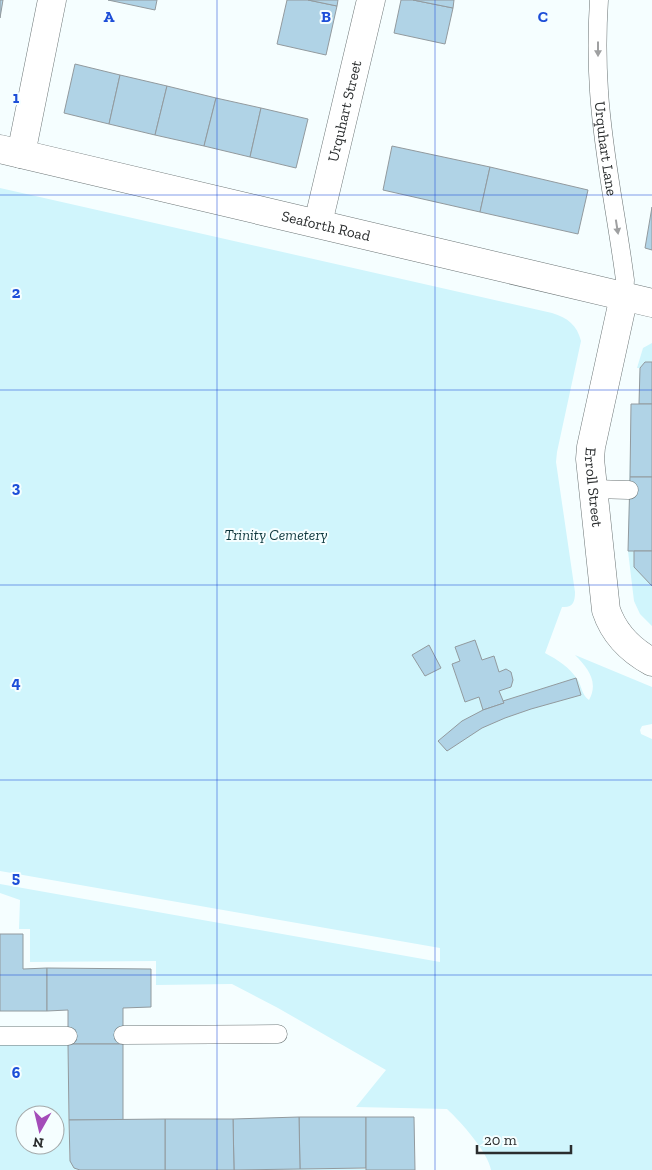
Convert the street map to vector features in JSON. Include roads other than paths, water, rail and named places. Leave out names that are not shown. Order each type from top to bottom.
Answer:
[{"type":"street","points":[[11,151],[52,0]]},
{"type":"street","name":"Urquhart Street","points":[[318,223],[371,0]]},
{"type":"street","name":"Seaforth Road","points":[[11,151],[652,303]]},
{"type":"street","name":"Erroll Street","points":[[624,296],[590,459],[606,610],[617,634],[627,645],[652,662]]},
{"type":"lane","name":"Urquhart Lane","points":[[599,0],[599,92],[609,177],[625,280],[624,296]]},
{"type":"lane","points":[[593,489],[629,490]]},
{"type":"lane","points":[[123,1035],[278,1034]]},
{"type":"lane","points":[[0,1036],[68,1036]]},
{"type":"park label","name":"Trinity Cemetery","points":[[276,535]]}]
